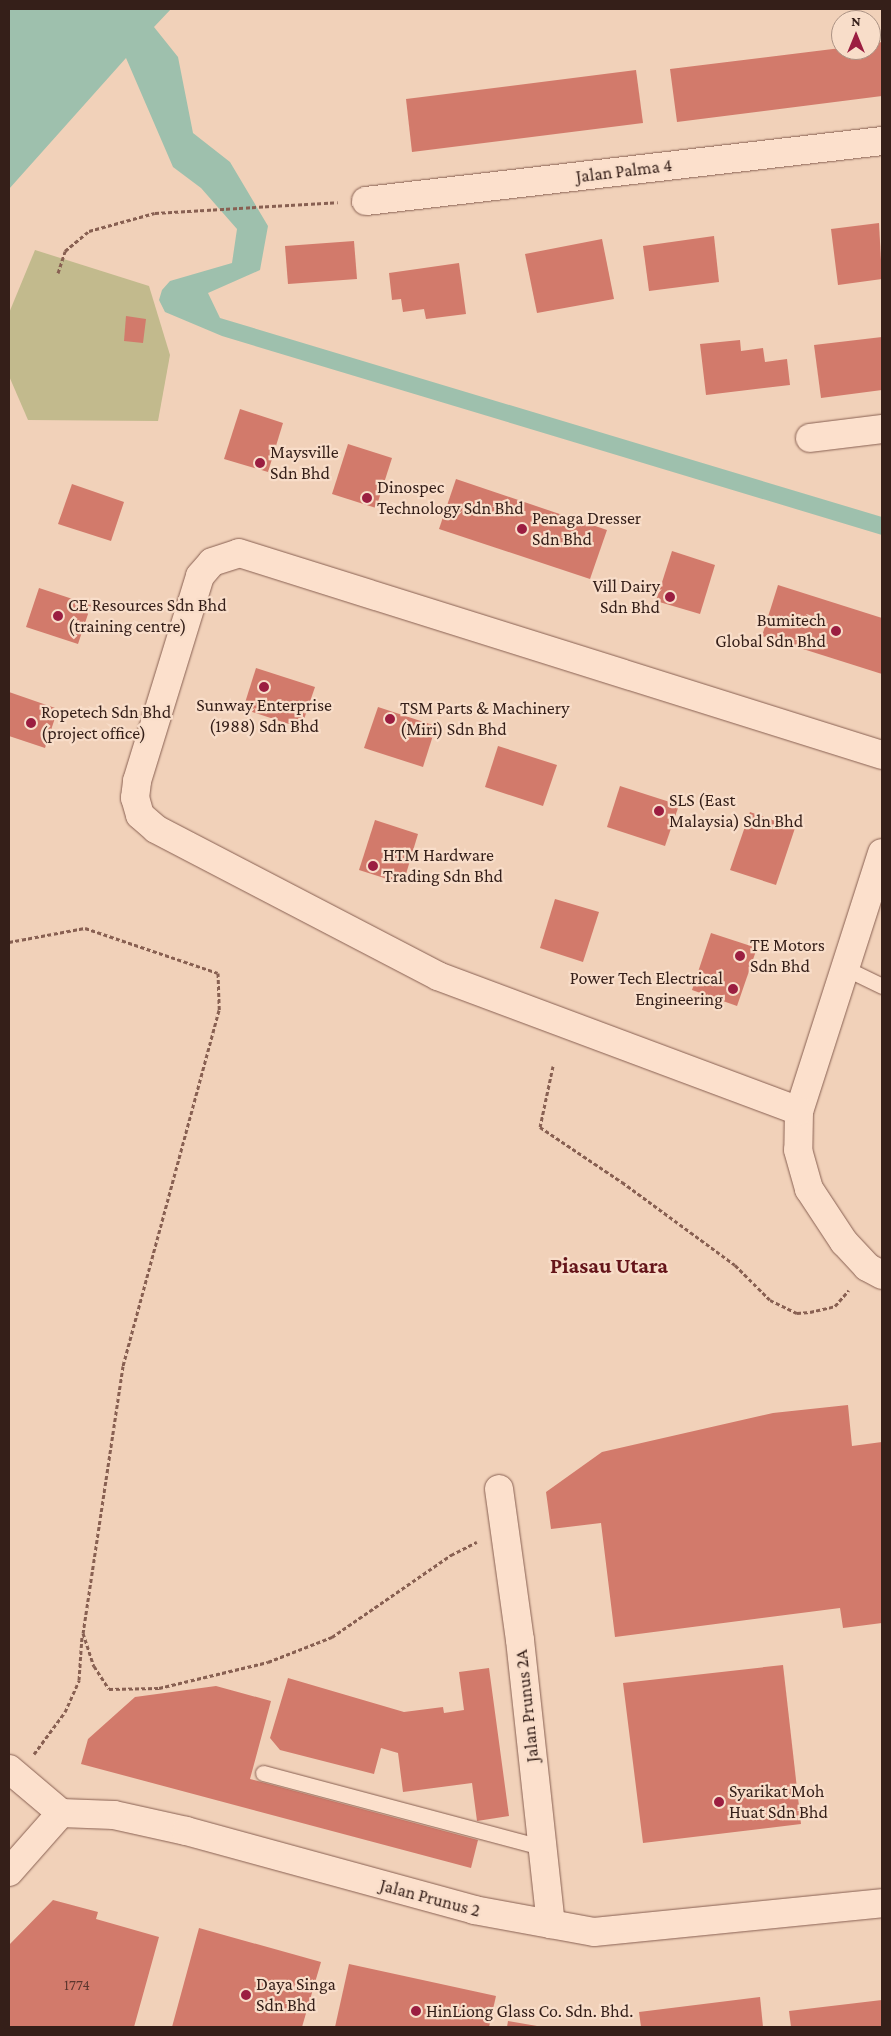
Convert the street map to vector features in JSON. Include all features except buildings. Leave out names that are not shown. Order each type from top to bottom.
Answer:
[{"type":"street","name":"Jalan Palma 4","points":[[366,200],[882,141]]},
{"type":"street","points":[[810,438],[882,429]]},
{"type":"street","points":[[799,1111],[438,976],[156,829],[140,815],[135,798],[137,781],[200,576],[212,562],[239,553],[882,755]]},
{"type":"street","points":[[875,1271],[844,1242],[809,1189],[798,1150],[799,1111],[847,969],[882,854]]},
{"type":"street","name":"Jalan Prunus 2A","points":[[499,1489],[551,1924]]},
{"type":"street","points":[[9,1872],[61,1813],[14,1773]]},
{"type":"street","name":"Jalan Prunus 2","points":[[61,1813],[114,1814],[186,1831],[474,1910],[594,1932],[882,1902]]},
{"type":"lane","points":[[847,969],[882,986]]},
{"type":"lane","points":[[263,1773],[542,1847]]},
{"type":"path","points":[[58,273],[66,251],[89,231],[155,213],[366,200]]},
{"type":"path","points":[[9,942],[85,928],[218,973],[219,1010],[123,1366],[82,1633],[79,1680],[65,1712],[14,1773]]},
{"type":"path","points":[[553,1066],[540,1127],[622,1182],[736,1265],[770,1300],[797,1314],[835,1306],[875,1271]]},
{"type":"path","points":[[82,1633],[94,1666],[109,1689],[159,1688],[259,1664],[332,1637],[450,1555],[505,1529]]},
{"type":"shaded area","points":[[9,9],[171,9],[154,27],[178,57],[193,133],[230,162],[268,226],[260,270],[208,293],[220,318],[882,517],[882,535],[222,336],[165,312],[159,300],[162,290],[170,281],[232,263],[237,229],[201,188],[173,167],[126,58],[9,189]]},
{"type":"shaded area","points":[[35,250],[149,286],[170,355],[158,421],[28,420],[9,376],[9,313]]},
{"type":"place","name":"Maysville Sdn Bhd","points":[[260,463]]},
{"type":"place","name":"Dinospec Technology Sdn Bhd","points":[[367,498]]},
{"type":"place","name":"Penaga Dresser Sdn Bhd","points":[[522,529]]},
{"type":"place","name":"Vill Dairy Sdn Bhd","points":[[670,597]]},
{"type":"place","name":"CE Resources Sdn Bhd (training centre)","points":[[58,616]]},
{"type":"place","name":"Bumitech Global Sdn Bhd","points":[[836,631]]},
{"type":"place","name":"Sunway Enterprise (1988) Sdn Bhd","points":[[264,687]]},
{"type":"place","name":"TSM Parts & Machinery (Miri) Sdn Bhd","points":[[390,719]]},
{"type":"place","name":"Ropetech Sdn Bhd (project office)","points":[[31,723]]},
{"type":"place","name":"SLS (East Malaysia) Sdn Bhd","points":[[659,811]]},
{"type":"place","name":"HTM Hardware Trading Sdn Bhd","points":[[373,866]]},
{"type":"place","name":"TE Motors Sdn Bhd","points":[[740,956]]},
{"type":"place","name":"Power Tech Electrical Engineering","points":[[733,989]]},
{"type":"place","name":"Syarikat Moh Huat Sdn Bhd","points":[[719,1802]]},
{"type":"place","name":"Daya Singa Sdn Bhd","points":[[246,1995]]},
{"type":"place","name":"HinLiong Glass Co. Sdn. Bhd.","points":[[416,2011]]},
{"type":"district","name":"Piasau Utara","points":[[609,1266]]}]
